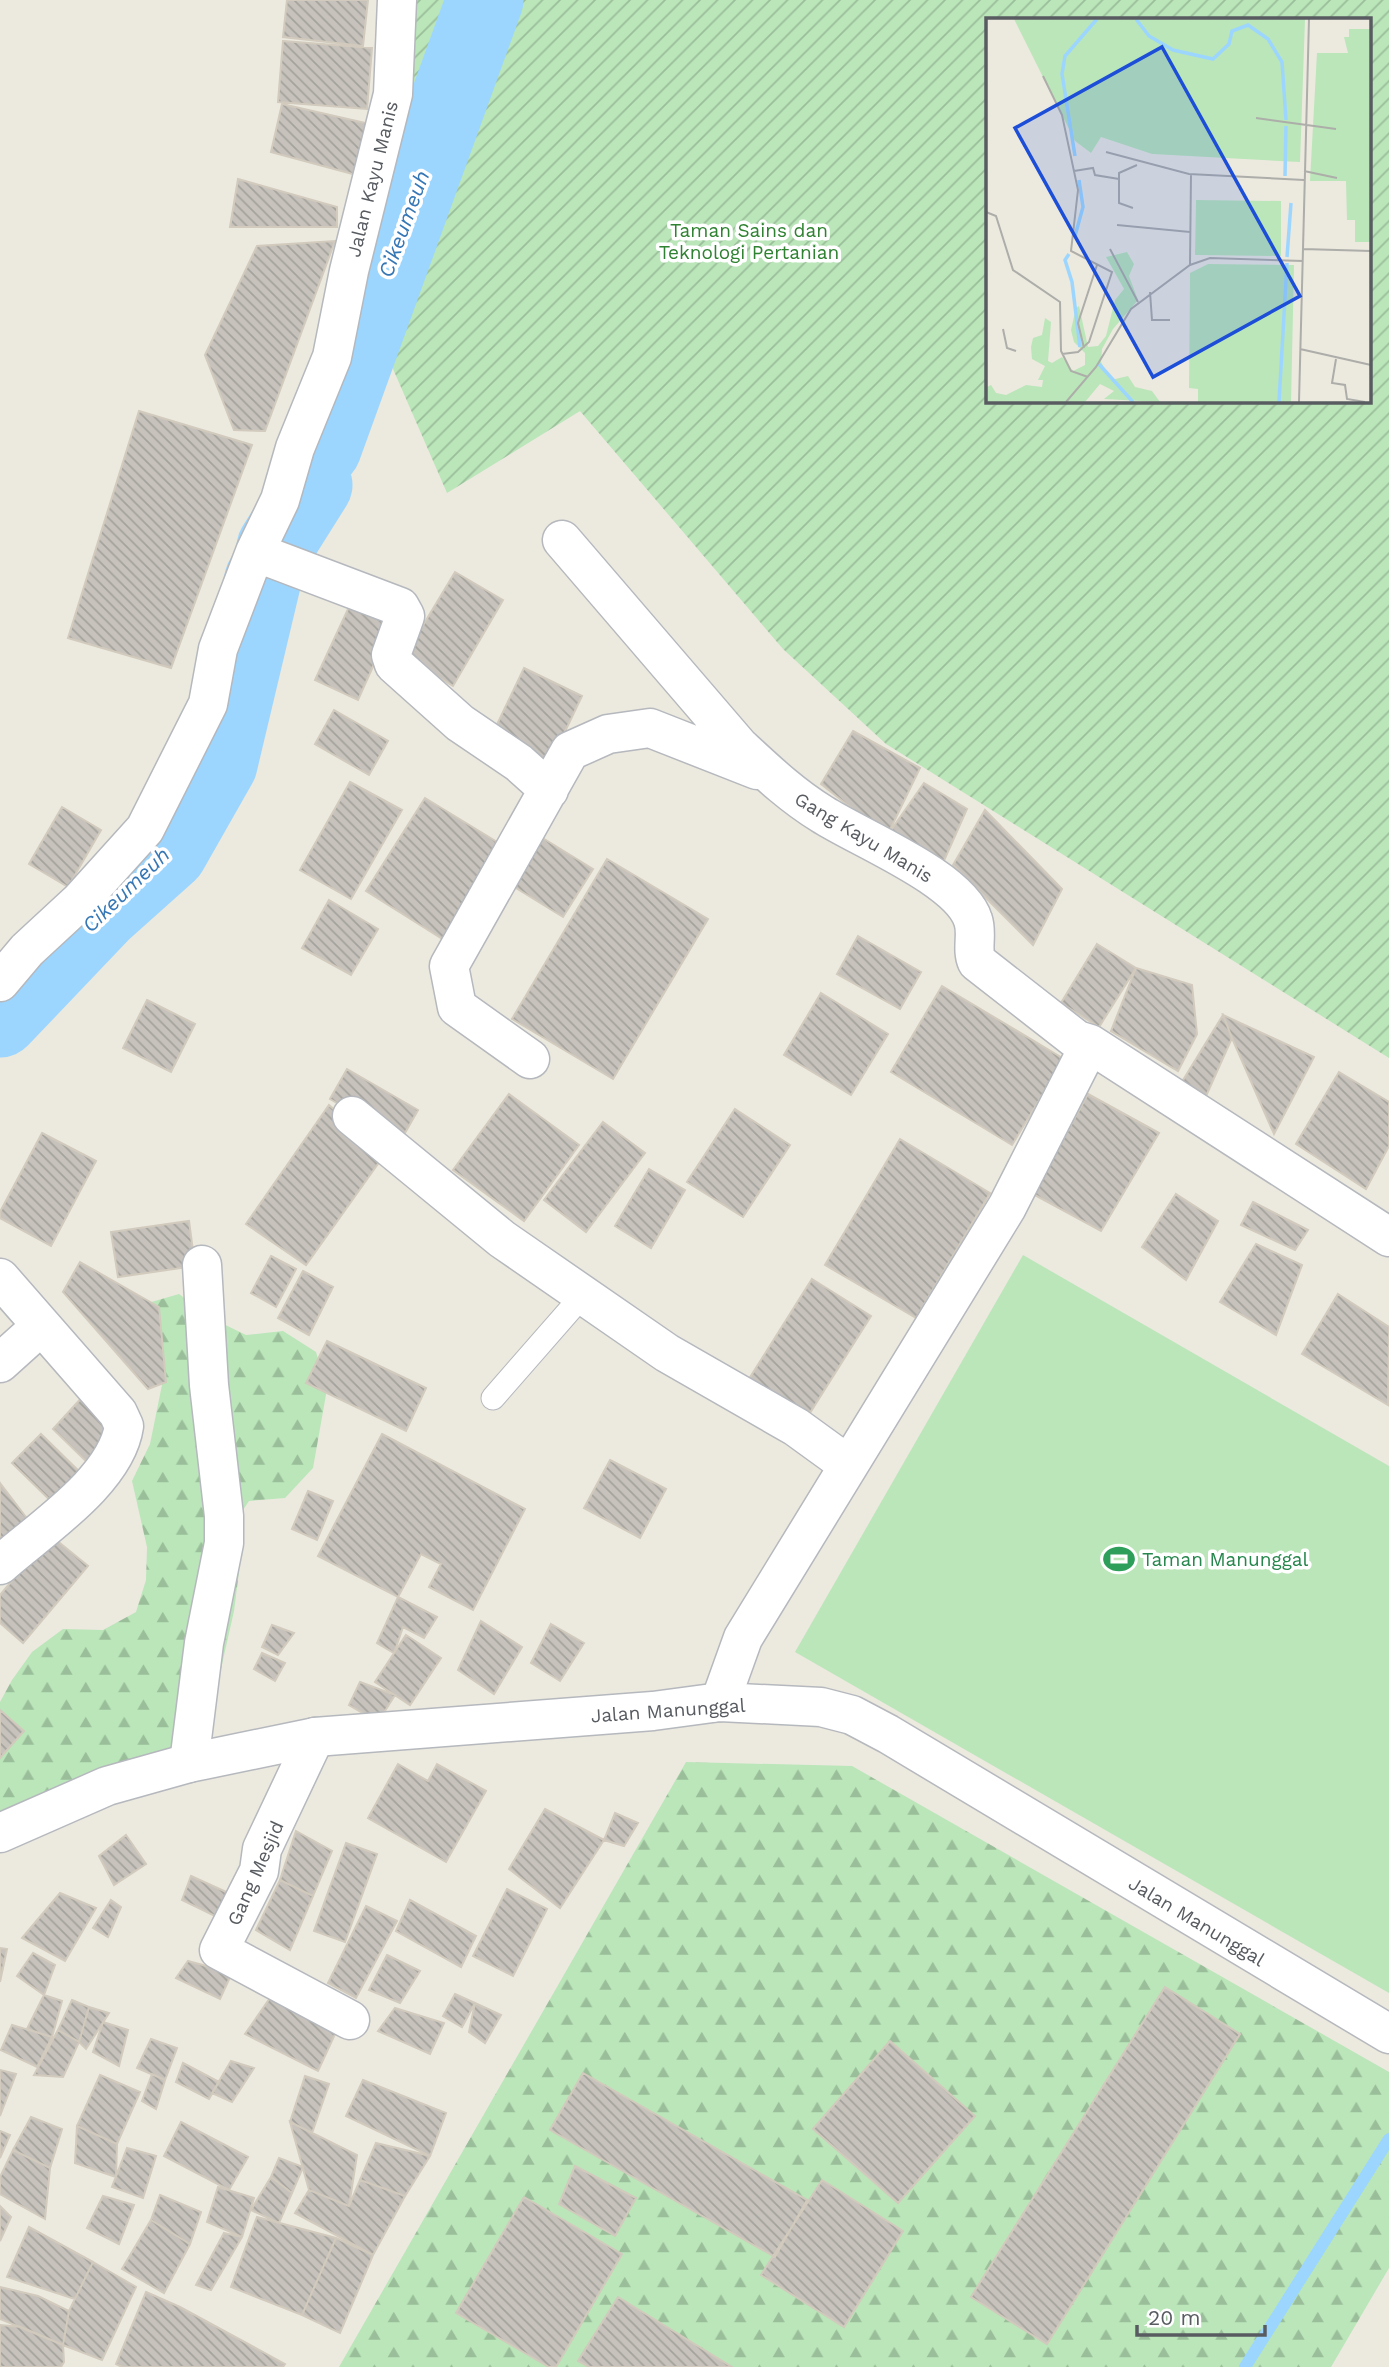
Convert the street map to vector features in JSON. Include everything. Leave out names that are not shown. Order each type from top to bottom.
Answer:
[{"type":"street","name":"Jalan Kayu Manis","points":[[0,982],[27,950],[80,901],[145,828],[208,704],[218,649],[255,552],[280,500],[295,448],[332,357],[349,271],[393,94],[397,0]]},
{"type":"street","name":"Gang Kayu Manis","points":[[562,540],[739,747],[769,774],[825,817],[919,868],[950,889],[973,920],[974,954],[977,962],[1077,1040],[1090,1044],[1389,1237]]},
{"type":"street","points":[[255,552],[400,607],[405,616],[391,655],[394,664],[460,723],[519,763],[549,790]]},
{"type":"street","points":[[530,1059],[457,1007],[449,966],[570,751],[608,734],[650,728],[769,774]]},
{"type":"street","points":[[720,1702],[743,1638],[847,1464],[1007,1207],[1090,1044]]},
{"type":"street","points":[[352,1116],[502,1239],[667,1353],[796,1427],[847,1464]]},
{"type":"street","points":[[189,1763],[204,1643],[224,1543],[224,1516],[209,1385],[202,1265]]},
{"type":"street","points":[[0,1278],[40,1327],[118,1413],[124,1426],[123,1436],[92,1486],[0,1565]]},
{"type":"street","points":[[0,1363],[40,1327]]},
{"type":"street","name":"Jalan Manunggal","points":[[0,1833],[107,1786],[189,1763],[315,1737],[653,1711],[720,1702],[821,1707],[864,1721],[1383,2031]]},
{"type":"street","name":"Gang Mesjid","points":[[315,1737],[262,1849],[259,1871],[219,1950],[350,2020]]},
{"type":"lane","points":[[493,1398],[583,1295]]},
{"type":"green space","name":"Taman Sains dan Teknologi Pertanian","points":[[394,0],[1389,0],[1389,1058],[886,744],[783,649],[580,411],[447,493],[380,339]]},
{"type":"green space","name":"Taman Manunggal","points":[[1023,1255],[1389,1466],[1389,1993],[795,1652]]},
{"type":"green space","points":[[179,1294],[211,1318],[246,1335],[283,1331],[316,1352],[327,1389],[313,1468],[285,1498],[249,1501],[226,1535],[239,1572],[234,1611],[216,1691],[193,1748],[0,1828],[0,1702],[12,1680],[32,1652],[63,1629],[103,1630],[136,1612],[146,1580],[147,1547],[132,1481],[150,1444],[164,1375],[141,1305]]},
{"type":"green space","points":[[686,1762],[852,1766],[1389,2072],[1389,2268],[1331,2367],[339,2367]]},
{"type":"building","points":[[287,0],[368,0],[363,46],[283,37]]},
{"type":"building","points":[[283,41],[372,48],[367,109],[278,102]]},
{"type":"building","points":[[282,104],[374,125],[360,176],[271,152]]},
{"type":"building","points":[[238,179],[337,207],[337,227],[230,227]]},
{"type":"building","points":[[335,241],[265,431],[234,430],[205,355],[257,246]]},
{"type":"building","points":[[139,411],[252,445],[171,668],[68,638]]},
{"type":"building","points":[[455,572],[503,600],[453,686],[404,657]]},
{"type":"building","points":[[355,594],[397,613],[358,700],[315,680]]},
{"type":"building","points":[[524,668],[582,696],[549,765],[491,737]]},
{"type":"building","points":[[334,710],[388,741],[369,775],[315,744]]},
{"type":"building","points":[[853,731],[920,768],[887,836],[821,784]]},
{"type":"building","points":[[350,782],[402,810],[351,899],[300,870]]},
{"type":"building","points":[[924,783],[967,809],[942,865],[887,836]]},
{"type":"building","points":[[425,798],[507,848],[449,943],[366,891]]},
{"type":"building","points":[[62,807],[101,830],[68,887],[29,864]]},
{"type":"building","points":[[985,810],[1062,889],[1033,945],[953,865]]},
{"type":"building","points":[[541,837],[593,869],[563,917],[511,885]]},
{"type":"building","points":[[607,859],[708,919],[613,1079],[512,1019]]},
{"type":"building","points":[[329,900],[378,929],[351,975],[302,948]]},
{"type":"building","points":[[858,936],[921,972],[900,1009],[837,974]]},
{"type":"building","points":[[1097,944],[1136,968],[1099,1027],[1061,1003]]},
{"type":"building","points":[[1136,968],[1192,985],[1197,1034],[1178,1071],[1111,1031]]},
{"type":"building","points":[[942,986],[1064,1059],[1012,1145],[891,1072]]},
{"type":"building","points":[[821,993],[888,1034],[851,1095],[784,1055]]},
{"type":"building","points":[[147,1000],[195,1024],[171,1072],[123,1048]]},
{"type":"building","points":[[1223,1015],[1314,1057],[1274,1134],[1232,1038]]},
{"type":"building","points":[[1223,1015],[1232,1038],[1202,1105],[1177,1090]]},
{"type":"building","points":[[347,1069],[418,1110],[401,1140],[330,1099]]},
{"type":"building","points":[[1339,1072],[1389,1102],[1389,1146],[1366,1189],[1296,1144]]},
{"type":"building","points":[[509,1094],[579,1145],[524,1221],[453,1170]]},
{"type":"building","points":[[1088,1094],[1159,1133],[1101,1231],[1033,1194]]},
{"type":"building","points":[[329,1105],[385,1154],[306,1265],[246,1224]]},
{"type":"building","points":[[735,1109],[790,1145],[743,1217],[687,1182]]},
{"type":"building","points":[[603,1122],[645,1153],[586,1232],[544,1200]]},
{"type":"building","points":[[42,1133],[96,1161],[51,1246],[0,1218],[0,1212]]},
{"type":"building","points":[[900,1139],[990,1193],[916,1318],[825,1265]]},
{"type":"building","points":[[649,1169],[685,1190],[651,1248],[615,1226]]},
{"type":"building","points":[[1176,1194],[1218,1221],[1186,1280],[1142,1247]]},
{"type":"building","points":[[1253,1202],[1308,1230],[1295,1250],[1241,1225]]},
{"type":"building","points":[[189,1221],[195,1266],[118,1277],[111,1232]]},
{"type":"building","points":[[1256,1244],[1302,1265],[1276,1335],[1220,1302]]},
{"type":"building","points":[[271,1256],[296,1269],[276,1307],[251,1293]]},
{"type":"building","points":[[80,1262],[159,1307],[166,1382],[148,1389],[63,1292]]},
{"type":"building","points":[[303,1271],[333,1287],[309,1335],[278,1318]]},
{"type":"building","points":[[812,1279],[871,1316],[808,1416],[749,1379]]},
{"type":"building","points":[[1338,1294],[1389,1327],[1388,1405],[1302,1354]]},
{"type":"building","points":[[327,1341],[426,1388],[406,1431],[306,1383]]},
{"type":"building","points":[[86,1393],[122,1427],[88,1463],[53,1429]]},
{"type":"building","points":[[41,1434],[86,1478],[57,1507],[12,1463]]},
{"type":"building","points":[[382,1434],[525,1509],[473,1610],[429,1587],[441,1564],[421,1554],[398,1597],[318,1556]]},
{"type":"building","points":[[610,1460],[666,1489],[640,1538],[584,1508]]},
{"type":"building","points":[[0,1483],[32,1525],[0,1549]]},
{"type":"building","points":[[308,1491],[333,1501],[317,1540],[292,1529]]},
{"type":"building","points":[[50,1535],[88,1566],[23,1643],[0,1623],[0,1595]]},
{"type":"building","points":[[398,1597],[437,1617],[424,1638],[403,1627],[394,1653],[377,1643]]},
{"type":"building","points":[[481,1621],[522,1647],[494,1694],[458,1670]]},
{"type":"building","points":[[551,1624],[584,1643],[560,1681],[531,1663]]},
{"type":"building","points":[[272,1625],[294,1633],[278,1655],[262,1647]]},
{"type":"building","points":[[406,1635],[441,1658],[410,1705],[375,1682]]},
{"type":"building","points":[[262,1653],[285,1663],[275,1681],[254,1669]]},
{"type":"building","points":[[360,1682],[395,1695],[378,1722],[349,1705]]},
{"type":"building","points":[[0,1710],[24,1731],[0,1758]]},
{"type":"building","points":[[398,1764],[428,1781],[437,1764],[486,1791],[446,1862],[368,1818]]},
{"type":"building","points":[[545,1809],[604,1840],[560,1908],[509,1869]]},
{"type":"building","points":[[615,1813],[638,1823],[624,1846],[604,1840]]},
{"type":"building","points":[[296,1831],[332,1851],[313,1896],[280,1880]]},
{"type":"building","points":[[126,1835],[146,1864],[114,1885],[99,1856]]},
{"type":"building","points":[[346,1843],[377,1854],[345,1942],[314,1931]]},
{"type":"building","points":[[191,1876],[233,1895],[223,1920],[182,1900]]},
{"type":"building","points":[[280,1880],[313,1896],[290,1950],[256,1930]]},
{"type":"building","points":[[507,1889],[547,1909],[513,1976],[473,1956]]},
{"type":"building","points":[[60,1893],[96,1908],[65,1961],[22,1938]]},
{"type":"building","points":[[111,1900],[121,1907],[108,1937],[93,1928]]},
{"type":"building","points":[[410,1900],[476,1936],[461,1967],[396,1931]]},
{"type":"building","points":[[366,1906],[397,1921],[356,1998],[328,1983]]},
{"type":"building","points":[[0,1948],[7,1949],[0,1982]]},
{"type":"building","points":[[33,1953],[55,1965],[44,1995],[17,1976]]},
{"type":"building","points":[[387,1955],[420,1971],[400,2003],[369,1990]]},
{"type":"building","points":[[188,1961],[232,1973],[220,1999],[176,1978]]},
{"type":"building","points":[[1165,1987],[1240,2034],[1047,2344],[971,2297]]},
{"type":"building","points":[[455,1994],[475,2003],[462,2027],[443,2016]]},
{"type":"building","points":[[44,1995],[62,2001],[52,2037],[27,2029]]},
{"type":"building","points":[[270,1998],[336,2032],[318,2071],[245,2034]]},
{"type":"building","points":[[72,2000],[89,2007],[79,2042],[58,2030]]},
{"type":"building","points":[[475,2003],[501,2015],[485,2043],[469,2032]]},
{"type":"building","points":[[89,2007],[109,2013],[86,2049],[79,2042]]},
{"type":"building","points":[[395,2008],[444,2023],[430,2054],[378,2031]]},
{"type":"building","points":[[103,2022],[128,2030],[119,2066],[93,2052]]},
{"type":"building","points":[[12,2025],[52,2037],[37,2067],[1,2050]]},
{"type":"building","points":[[58,2030],[79,2042],[63,2077],[34,2075]]},
{"type":"building","points":[[151,2039],[177,2048],[165,2080],[137,2068]]},
{"type":"building","points":[[890,2041],[975,2116],[898,2203],[813,2129]]},
{"type":"building","points":[[231,2061],[254,2068],[232,2102],[212,2093]]},
{"type":"building","points":[[183,2063],[219,2082],[209,2099],[176,2082]]},
{"type":"building","points":[[0,2070],[16,2074],[0,2116]]},
{"type":"building","points":[[583,2073],[807,2200],[775,2257],[550,2130]]},
{"type":"building","points":[[152,2074],[165,2080],[156,2109],[142,2101]]},
{"type":"building","points":[[100,2075],[140,2092],[117,2144],[77,2126]]},
{"type":"building","points":[[305,2076],[329,2084],[312,2133],[290,2122]]},
{"type":"building","points":[[363,2080],[446,2113],[430,2156],[346,2116]]},
{"type":"building","points":[[31,2117],[62,2129],[50,2168],[13,2150]]},
{"type":"building","points":[[181,2122],[248,2157],[229,2190],[164,2156]]},
{"type":"building","points":[[290,2122],[357,2155],[349,2206],[309,2190]]},
{"type":"building","points":[[77,2126],[117,2144],[116,2177],[75,2163]]},
{"type":"building","points":[[0,2131],[10,2135],[0,2158]]},
{"type":"building","points":[[376,2143],[430,2156],[405,2196],[360,2180]]},
{"type":"building","points":[[127,2148],[156,2156],[143,2198],[112,2187]]},
{"type":"building","points":[[13,2150],[50,2168],[45,2219],[0,2194],[0,2177]]},
{"type":"building","points":[[279,2158],[303,2167],[292,2193],[271,2177]]},
{"type":"building","points":[[575,2166],[636,2198],[615,2236],[559,2204]]},
{"type":"building","points":[[271,2177],[292,2193],[279,2223],[251,2210]]},
{"type":"building","points":[[360,2180],[405,2196],[373,2255],[295,2213],[309,2190],[349,2206]]},
{"type":"building","points":[[822,2180],[903,2231],[844,2327],[761,2275]]},
{"type":"building","points":[[218,2187],[254,2198],[242,2237],[207,2222]]},
{"type":"building","points":[[160,2195],[201,2212],[190,2244],[151,2220]]},
{"type":"building","points":[[103,2196],[134,2205],[119,2244],[87,2228]]},
{"type":"building","points":[[524,2197],[622,2254],[556,2367],[549,2367],[456,2313]]},
{"type":"building","points":[[0,2206],[11,2217],[0,2241]]},
{"type":"building","points":[[257,2217],[336,2238],[302,2315],[231,2287]]},
{"type":"building","points":[[151,2220],[190,2244],[164,2293],[122,2269]]},
{"type":"building","points":[[29,2227],[93,2262],[75,2299],[7,2277]]},
{"type":"building","points":[[224,2233],[242,2237],[211,2290],[196,2285]]},
{"type":"building","points":[[336,2238],[373,2255],[340,2333],[302,2315]]},
{"type":"building","points":[[93,2262],[136,2287],[102,2360],[63,2345],[69,2311]]},
{"type":"building","points":[[0,2287],[38,2296],[69,2311],[63,2345],[0,2319]]},
{"type":"building","points":[[146,2292],[180,2307],[285,2364],[283,2367],[122,2367],[116,2364]]},
{"type":"building","points":[[618,2297],[732,2367],[589,2367],[578,2361]]},
{"type":"building","points":[[0,2325],[21,2327],[63,2345],[64,2362],[61,2367],[0,2367]]},
{"type":"waterway","name":"Cikeumeuh","points":[[323,448],[485,0]]},
{"type":"waterway","name":"Cikeumeuh","points":[[275,547],[314,485]]},
{"type":"waterway","name":"Cikeumeuh","points":[[0,1019],[103,911],[169,852],[219,764],[263,579]]},
{"type":"waterway","points":[[1245,2367],[1389,2139]]},
{"type":"place","name":"Taman Manunggal","points":[[1119,1559]]}]
